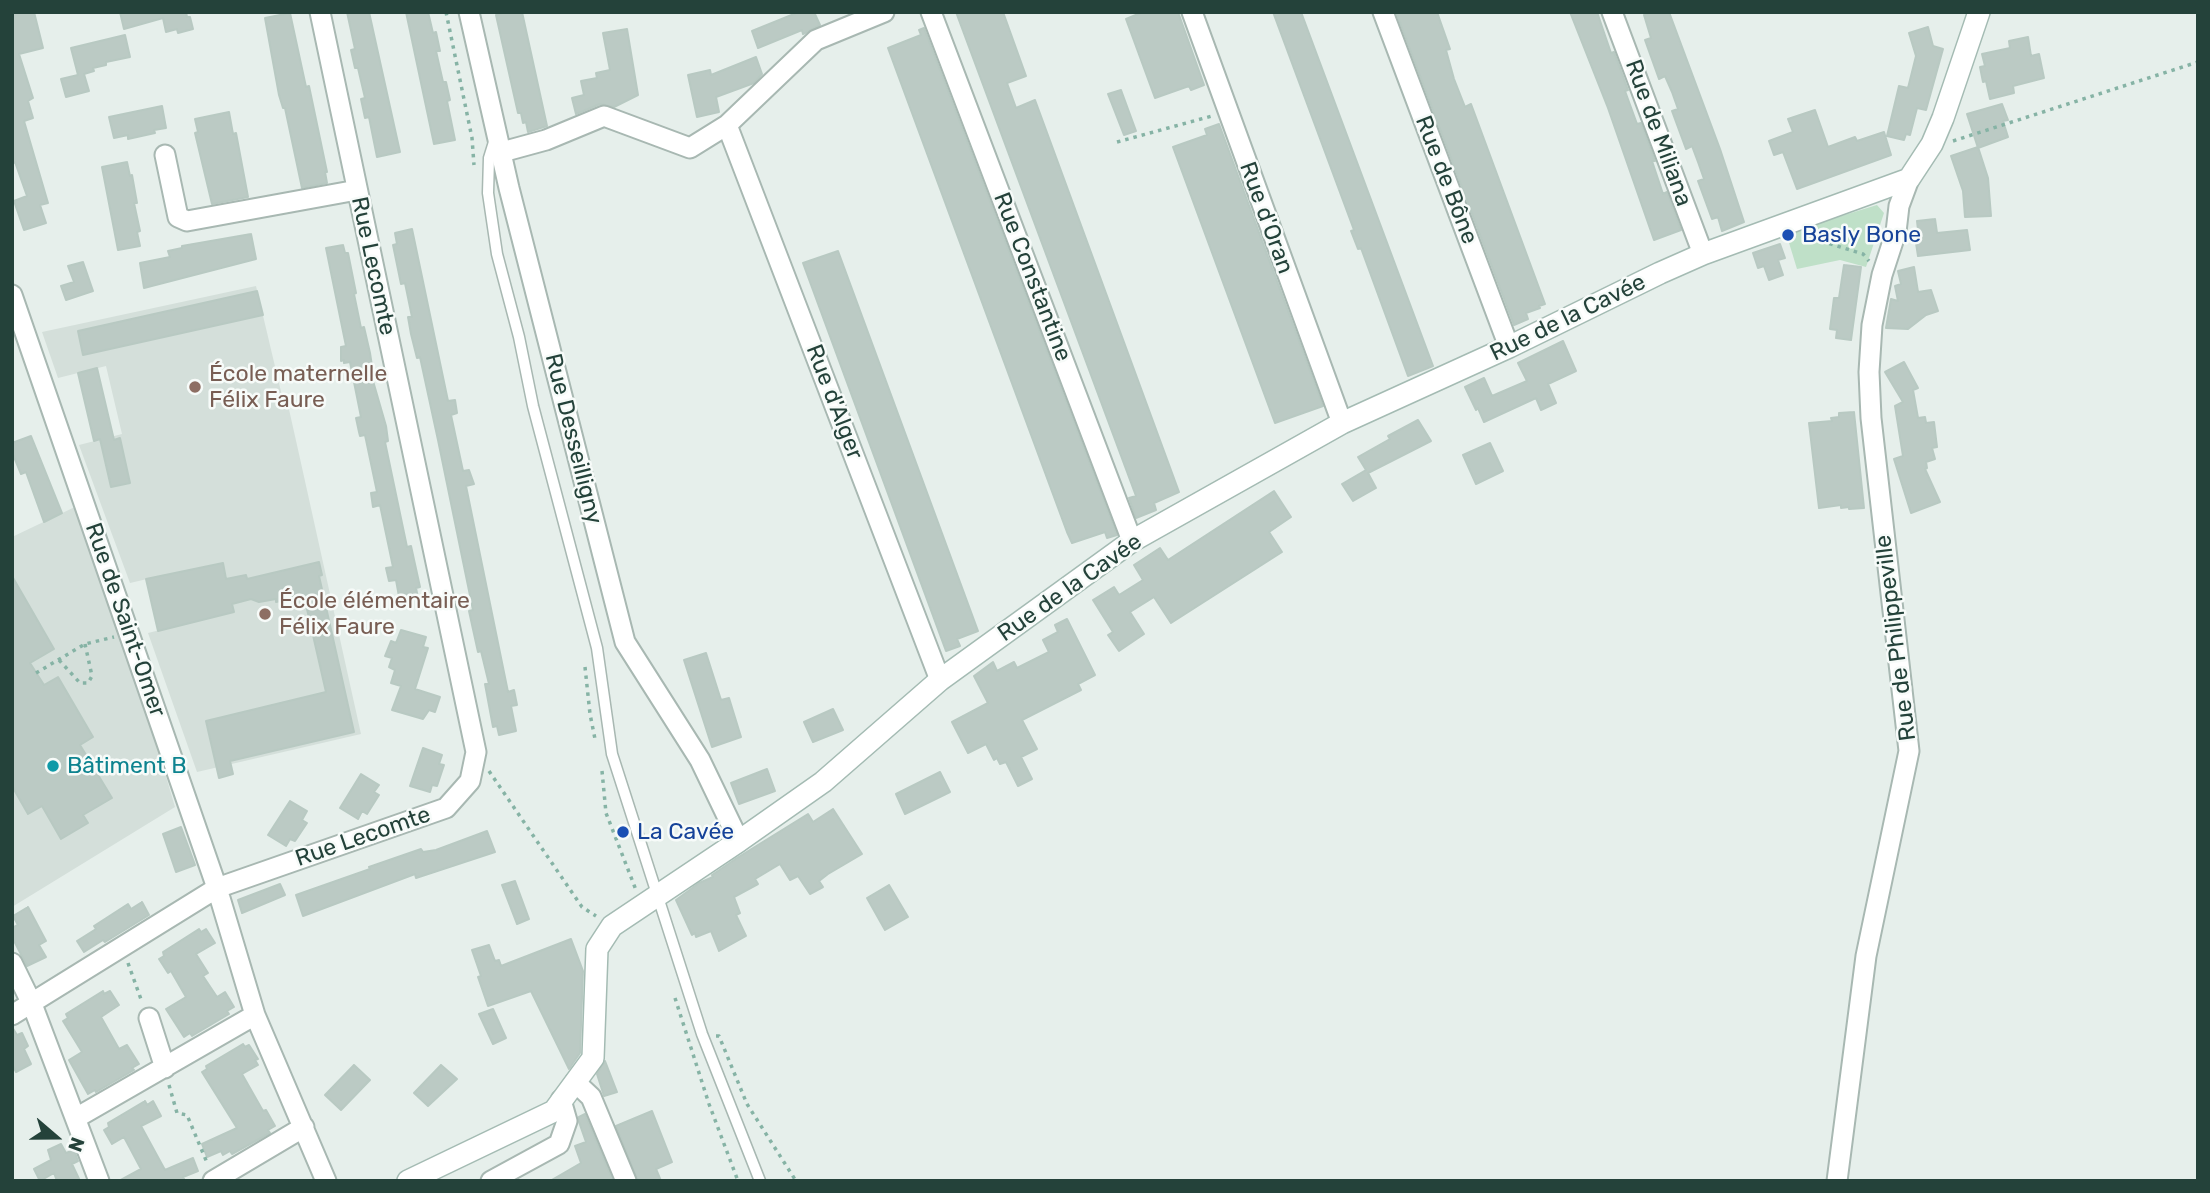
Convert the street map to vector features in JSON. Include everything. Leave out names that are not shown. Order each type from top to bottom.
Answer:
[{"type":"street","name":"Rue Lecomte","points":[[12,1015],[217,888],[446,808],[470,781],[476,752],[320,12]]},
{"type":"street","name":"Rue Desseilligny","points":[[469,12],[499,144],[625,642],[700,760],[739,841]]},
{"type":"street","points":[[499,144],[546,139],[604,116],[690,148],[727,125],[816,40],[884,12]]},
{"type":"street","name":"Rue Constantine","points":[[932,12],[1132,541]]},
{"type":"street","name":"Rue d'Oran","points":[[1192,12],[1342,423]]},
{"type":"street","name":"Rue de Bône","points":[[1383,12],[1509,347]]},
{"type":"street","name":"Rue de Miliana","points":[[1612,12],[1703,254]]},
{"type":"street","points":[[1909,179],[1932,144],[1979,12]]},
{"type":"street","name":"Rue d'Alger","points":[[727,125],[940,680]]},
{"type":"street","points":[[166,155],[178,217],[187,221],[357,190]]},
{"type":"street","name":"Rue de la Cavée","points":[[612,926],[823,782],[940,680],[1132,541],[1342,423],[1703,254],[1909,179]]},
{"type":"street","name":"Rue de Philippeville","points":[[1837,1181],[1866,956],[1909,751],[1871,418],[1869,372],[1872,325],[1882,275],[1909,179]]},
{"type":"street","name":"Rue de Saint-Omer","points":[[12,295],[217,888],[255,1015],[326,1181]]},
{"type":"street","points":[[408,1181],[554,1111],[593,1058],[597,949],[612,926]]},
{"type":"street","points":[[12,963],[32,1004],[99,1181]]},
{"type":"street","points":[[76,1118],[255,1015]]},
{"type":"street","points":[[149,1018],[165,1068]]},
{"type":"street","points":[[575,1082],[591,1097],[626,1181]]},
{"type":"street","points":[[491,1181],[559,1144],[567,1121],[561,1100]]},
{"type":"street","points":[[214,1180],[304,1127]]},
{"type":"lane","points":[[499,144],[489,158],[488,193],[497,254],[519,337],[533,406],[597,648],[612,754],[702,1034],[760,1181]]},
{"type":"path","points":[[1932,144],[2005,125],[2198,62]]},
{"type":"path","points":[[1117,142],[1228,111]]},
{"type":"path","points":[[1793,221],[1799,234],[1863,254],[1882,275]]},
{"type":"path","points":[[36,673],[85,644],[129,634]]},
{"type":"path","points":[[59,660],[80,683],[88,683],[92,676],[85,644]]},
{"type":"path","points":[[476,752],[582,907],[612,926]]},
{"type":"path","points":[[122,948],[149,1018]]},
{"type":"path","points":[[713,1036],[719,1036],[747,1104],[796,1181]]},
{"type":"path","points":[[165,1068],[177,1113],[187,1115],[214,1180]]},
{"type":"shaded area","points":[[256,286],[282,396],[286,396],[361,734],[197,772],[148,633],[196,621],[164,575],[130,583],[79,445],[122,434],[106,366],[58,378],[42,332]]},
{"type":"shaded area","points":[[77,506],[124,634],[175,807],[12,907],[12,537]]},
{"type":"green space","points":[[1877,205],[1884,213],[1866,267],[1840,260],[1797,269],[1786,233]]},
{"type":"building","points":[[12,12],[34,12],[43,48],[19,54],[33,98],[28,101],[33,118],[24,121],[48,203],[40,205],[46,223],[24,230],[14,201],[27,196],[15,162],[12,163]]},
{"type":"building","points":[[120,12],[186,12],[193,29],[178,33],[177,29],[166,32],[163,18],[124,29]]},
{"type":"building","points":[[347,12],[369,12],[400,152],[377,157],[369,117],[365,118],[361,99],[365,98],[351,50],[355,49]]},
{"type":"building","points":[[406,12],[428,12],[433,33],[436,32],[440,51],[436,51],[450,100],[447,101],[455,140],[434,144]]},
{"type":"building","points":[[522,12],[547,126],[528,132],[526,122],[523,123],[521,113],[518,113],[496,15]]},
{"type":"building","points":[[799,12],[814,12],[820,25],[803,34],[802,30],[758,48],[752,31]]},
{"type":"building","points":[[956,12],[1003,12],[1026,76],[1007,83],[1016,108],[1035,100],[1179,492],[1154,503],[1156,510],[1136,518],[1129,498],[1136,496]]},
{"type":"building","points":[[1143,12],[1178,12],[1204,85],[1191,90],[1189,86],[1155,98],[1126,19]]},
{"type":"building","points":[[1273,12],[1301,12],[1433,366],[1408,376],[1361,248],[1358,249],[1351,231],[1354,230]]},
{"type":"building","points":[[1396,12],[1437,12],[1450,49],[1446,50],[1454,79],[1465,107],[1471,104],[1545,304],[1526,313],[1528,319],[1514,325]]},
{"type":"building","points":[[1570,12],[1597,12],[1611,53],[1614,52],[1628,90],[1625,91],[1637,124],[1641,123],[1655,161],[1652,161],[1663,194],[1667,192],[1681,230],[1654,240],[1608,108]]},
{"type":"building","points":[[1651,12],[1669,12],[1744,222],[1722,231],[1718,217],[1712,219],[1698,181],[1704,179],[1692,146],[1686,149],[1672,111],[1678,109],[1672,92],[1665,76],[1659,79],[1645,40],[1651,38],[1644,15]]},
{"type":"building","points":[[290,13],[327,172],[327,183],[302,188],[285,108],[279,95],[265,18]]},
{"type":"building","points":[[1928,27],[1933,46],[1943,49],[1926,110],[1917,108],[1910,135],[1906,134],[1904,140],[1887,136],[1899,86],[1908,88],[1916,56],[1909,33]]},
{"type":"building","points":[[924,28],[1117,535],[1107,538],[1105,532],[1072,543],[1067,532],[888,48],[921,35],[919,30]]},
{"type":"building","points":[[627,29],[638,95],[614,107],[600,104],[576,114],[572,98],[584,95],[581,81],[597,78],[596,73],[610,70],[603,33]]},
{"type":"building","points":[[125,35],[130,57],[93,68],[94,71],[84,74],[89,91],[66,97],[61,79],[78,75],[71,48]]},
{"type":"building","points":[[2028,37],[2031,56],[2039,54],[2044,78],[2013,86],[2014,93],[1990,99],[1980,67],[1985,66],[1982,54],[2010,48],[2009,41]]},
{"type":"building","points":[[756,57],[762,74],[754,83],[716,97],[719,112],[697,117],[688,75],[710,70],[711,75]]},
{"type":"building","points":[[1121,90],[1136,131],[1124,135],[1108,94]]},
{"type":"building","points":[[2002,104],[2008,120],[2003,121],[2008,137],[1978,148],[1967,114]]},
{"type":"building","points":[[162,106],[166,128],[128,139],[128,135],[114,138],[109,117]]},
{"type":"building","points":[[1815,110],[1828,147],[1855,137],[1857,141],[1884,132],[1891,155],[1797,189],[1783,152],[1774,155],[1769,141],[1793,132],[1788,119]]},
{"type":"building","points":[[229,112],[233,134],[236,133],[248,197],[212,204],[195,133],[198,132],[195,119]]},
{"type":"building","points":[[1219,124],[1323,406],[1275,423],[1173,147],[1207,135],[1205,129]]},
{"type":"building","points":[[1978,147],[1988,178],[1991,216],[1965,217],[1963,191],[1951,156]]},
{"type":"building","points":[[127,162],[137,203],[134,203],[140,246],[118,250],[102,167]]},
{"type":"building","points":[[1935,219],[1937,233],[1967,230],[1970,250],[1918,256],[1914,230],[1918,230],[1917,221]]},
{"type":"building","points":[[412,229],[448,401],[455,400],[457,413],[451,415],[463,471],[469,470],[474,484],[466,486],[508,692],[514,690],[517,705],[511,706],[516,731],[499,735],[497,726],[493,727],[485,684],[489,684],[481,651],[478,652],[469,611],[473,610],[438,440],[420,357],[417,358],[411,334],[408,317],[412,317],[405,283],[401,284],[393,245],[397,244],[395,233]]},
{"type":"building","points":[[251,234],[256,259],[144,288],[140,263],[170,257],[168,251],[182,246]]},
{"type":"building","points":[[1780,244],[1785,258],[1778,260],[1783,275],[1769,280],[1764,266],[1758,268],[1753,253]]},
{"type":"building","points":[[343,245],[345,253],[348,253],[361,328],[364,327],[370,353],[372,366],[369,367],[386,426],[388,441],[385,442],[407,547],[411,546],[420,587],[416,588],[418,598],[400,602],[396,580],[389,581],[386,568],[393,567],[380,505],[373,507],[371,493],[377,492],[365,435],[360,436],[356,418],[361,417],[350,362],[341,361],[341,347],[346,346],[326,248]]},
{"type":"building","points":[[838,251],[978,631],[957,639],[960,646],[946,651],[803,263]]},
{"type":"building","points":[[83,262],[93,291],[66,300],[61,286],[74,282],[68,266]]},
{"type":"building","points":[[1844,265],[1861,267],[1851,340],[1836,338],[1837,330],[1830,329],[1834,298],[1839,298]]},
{"type":"building","points":[[1914,267],[1918,292],[1931,290],[1938,311],[1926,315],[1908,329],[1886,328],[1891,299],[1898,301],[1895,286],[1901,284],[1898,271]]},
{"type":"building","points":[[257,291],[263,315],[83,355],[78,331]]},
{"type":"building","points":[[1563,341],[1576,371],[1548,384],[1556,403],[1541,410],[1536,398],[1484,422],[1465,387],[1484,378],[1492,396],[1527,381],[1518,363]]},
{"type":"building","points":[[1904,362],[1918,388],[1913,390],[1918,418],[1925,417],[1926,423],[1934,422],[1937,447],[1932,448],[1935,459],[1926,462],[1925,469],[1940,502],[1911,513],[1894,459],[1903,456],[1895,406],[1903,402],[1885,372]]},
{"type":"building","points":[[97,368],[114,440],[120,438],[130,483],[111,487],[100,439],[94,441],[78,373]]},
{"type":"building","points":[[1854,412],[1864,508],[1841,508],[1841,505],[1819,508],[1809,423],[1832,421],[1831,418],[1839,417],[1839,413]]},
{"type":"building","points":[[1418,420],[1431,441],[1368,473],[1376,488],[1353,501],[1342,484],[1366,470],[1358,457],[1390,439],[1388,436]]},
{"type":"building","points":[[31,436],[62,513],[44,522],[26,472],[21,474],[12,452],[12,443]]},
{"type":"building","points":[[1490,443],[1503,471],[1476,484],[1463,455]]},
{"type":"building","points":[[1274,491],[1291,517],[1269,532],[1282,552],[1171,623],[1154,597],[1130,612],[1144,634],[1119,651],[1108,635],[1113,632],[1093,600],[1114,587],[1119,595],[1143,580],[1134,565],[1160,548],[1168,560]]},
{"type":"building","points":[[319,562],[322,575],[319,576],[354,732],[230,761],[233,774],[219,778],[206,721],[326,692],[304,596],[276,602],[276,599],[259,602],[251,599],[232,604],[234,612],[158,631],[146,579],[223,563],[226,579],[246,575],[247,579]]},
{"type":"building","name":"Bâtiment B","points":[[12,576],[54,649],[30,663],[44,685],[58,677],[93,737],[80,745],[112,798],[83,815],[88,823],[61,839],[42,806],[28,814],[12,786]]},
{"type":"building","points":[[1067,619],[1095,675],[1078,684],[1081,690],[1022,720],[1037,749],[1021,757],[1032,779],[1018,786],[1006,762],[1000,764],[997,758],[994,760],[986,744],[968,753],[952,722],[988,703],[974,676],[993,662],[997,671],[1014,662],[1017,668],[1049,652],[1043,640],[1058,632],[1055,625]]},
{"type":"building","points":[[401,630],[426,637],[423,647],[428,648],[415,689],[440,697],[435,712],[429,710],[423,719],[392,710],[401,686],[391,683],[395,670],[389,667],[392,658],[385,656],[391,641],[396,643]]},
{"type":"building","points":[[706,653],[721,700],[729,698],[741,737],[712,747],[684,660]]},
{"type":"building","points":[[833,709],[843,730],[813,742],[804,722]]},
{"type":"building","points":[[423,748],[442,755],[439,764],[444,765],[437,786],[432,785],[430,792],[410,786]]},
{"type":"building","points":[[767,769],[775,791],[739,804],[731,783]]},
{"type":"building","points":[[940,772],[950,792],[905,814],[896,794]]},
{"type":"building","points":[[361,774],[379,785],[374,792],[379,795],[367,814],[362,811],[358,819],[340,808]]},
{"type":"building","points":[[290,801],[307,811],[302,820],[307,823],[295,841],[290,839],[286,846],[268,835]]},
{"type":"building","points":[[833,809],[862,854],[828,874],[819,881],[823,887],[810,894],[798,876],[790,880],[780,864],[755,879],[758,884],[734,897],[740,913],[736,915],[746,936],[719,951],[711,931],[696,937],[695,933],[692,935],[676,900],[808,814],[813,822]]},
{"type":"building","points":[[181,827],[195,865],[176,872],[163,834]]},
{"type":"building","points":[[487,831],[495,852],[416,878],[415,874],[303,916],[296,895],[421,849],[423,852],[436,850]]},
{"type":"building","points":[[515,881],[529,919],[517,924],[502,885]]},
{"type":"building","points":[[280,884],[285,895],[242,913],[238,900]]},
{"type":"building","points":[[889,885],[908,917],[885,930],[867,898]]},
{"type":"building","points":[[142,902],[149,915],[84,952],[77,941],[96,929],[94,926],[128,904],[131,909]]},
{"type":"building","points":[[28,907],[46,941],[39,945],[46,957],[27,966],[12,937],[12,928],[18,925],[13,916]]},
{"type":"building","points":[[199,929],[201,932],[206,929],[215,943],[196,954],[208,973],[203,976],[217,997],[225,992],[234,1007],[227,1011],[229,1014],[192,1036],[190,1033],[184,1037],[166,1009],[186,997],[171,971],[168,973],[159,959],[164,956],[163,952]]},
{"type":"building","points":[[571,939],[583,971],[580,1053],[569,1069],[531,991],[488,1006],[472,950],[489,945],[495,961],[499,960],[501,966]]},
{"type":"building","points":[[103,991],[104,994],[110,991],[119,1005],[101,1017],[119,1049],[127,1045],[139,1064],[132,1068],[134,1070],[88,1094],[69,1060],[82,1052],[63,1021],[68,1018],[66,1014]]},
{"type":"building","points":[[493,1009],[506,1038],[493,1044],[479,1014]]},
{"type":"building","points":[[12,1027],[17,1035],[22,1033],[28,1046],[24,1049],[31,1064],[16,1072],[12,1064]]},
{"type":"building","points":[[243,1044],[245,1047],[249,1045],[258,1059],[255,1060],[258,1065],[242,1074],[275,1126],[268,1130],[270,1133],[232,1154],[230,1151],[223,1155],[221,1151],[207,1157],[202,1144],[237,1128],[202,1072],[207,1069],[206,1066]]},
{"type":"building","points":[[605,1061],[617,1092],[604,1096],[597,1074]]},
{"type":"building","points":[[354,1065],[370,1080],[341,1110],[325,1095]]},
{"type":"building","points":[[441,1065],[457,1079],[428,1106],[414,1093]]},
{"type":"building","points":[[145,1101],[147,1105],[153,1101],[161,1116],[141,1126],[165,1170],[193,1158],[198,1171],[183,1177],[185,1181],[119,1181],[141,1169],[124,1137],[112,1144],[104,1130],[109,1127],[108,1123]]},
{"type":"building","points":[[652,1111],[672,1162],[656,1169],[661,1181],[638,1181],[616,1126]]},
{"type":"building","points":[[585,1114],[613,1181],[550,1181],[581,1163],[575,1146],[586,1142],[579,1122],[579,1117]]},
{"type":"building","points":[[61,1144],[66,1153],[74,1150],[78,1161],[72,1164],[80,1181],[57,1181],[54,1173],[40,1181],[34,1169],[51,1160],[48,1150]]},
{"type":"place","name":"Basly Bone","points":[[1788,235]]},
{"type":"place","name":"École maternelle Félix Faure","points":[[195,387]]},
{"type":"place","name":"École élémentaire Félix Faure","points":[[265,614]]},
{"type":"place","name":"Bâtiment B","points":[[53,766]]},
{"type":"place","name":"La Cavée","points":[[623,832]]}]
